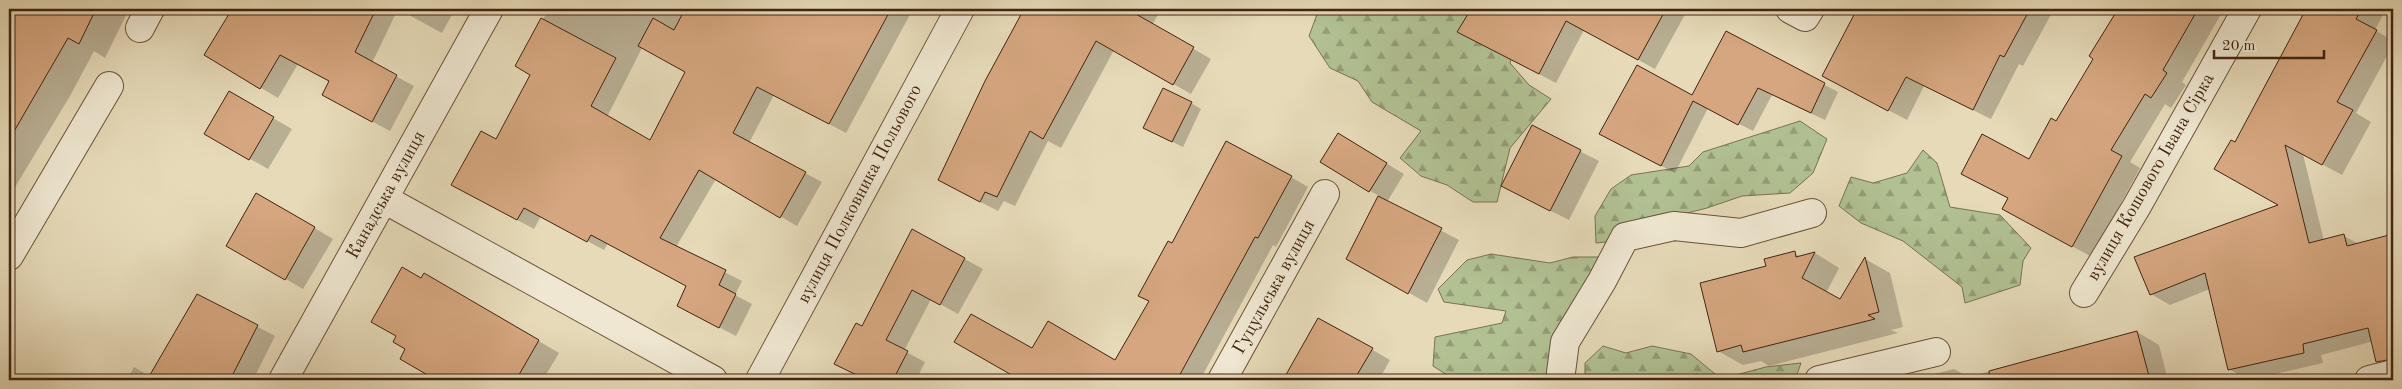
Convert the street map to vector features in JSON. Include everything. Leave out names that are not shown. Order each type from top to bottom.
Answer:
[{"type":"street","name":"Канадська вулиця","points":[[283,380],[489,9]]},
{"type":"street","name":"вулиця Полковника Польового","points":[[760,380],[960,9]]},
{"type":"street","points":[[1790,9],[1805,17],[1810,9]]},
{"type":"street","name":"вулиця Кошового Івана Сірка","points":[[2084,293],[2137,206],[2246,9]]},
{"type":"street","points":[[9,256],[109,86]]},
{"type":"street","name":"Гуцульська вулиця","points":[[1222,380],[1325,194]]},
{"type":"street","points":[[384,199],[713,380]]},
{"type":"street","points":[[1560,380],[1565,342],[1602,281],[1625,237],[1674,226],[1741,233],[1812,213]]},
{"type":"street","points":[[1819,380],[1936,352]]},
{"type":"street","points":[[2369,380],[2393,374]]},
{"type":"green space","points":[[1319,9],[1491,9],[1493,14],[1518,32],[1510,63],[1529,85],[1551,99],[1510,148],[1497,202],[1473,202],[1447,185],[1421,176],[1400,158],[1421,131],[1372,102],[1358,81],[1330,68],[1309,36]]},
{"type":"green space","points":[[1800,121],[1827,139],[1813,173],[1790,193],[1742,196],[1707,208],[1652,222],[1625,240],[1596,243],[1595,216],[1611,189],[1631,175],[1689,166],[1703,152]]},
{"type":"green space","points":[[1923,150],[1937,163],[1950,207],[2000,215],[2031,248],[2023,261],[2020,285],[1965,303],[1962,287],[1903,241],[1861,223],[1839,206],[1851,177],[1873,183],[1907,173]]},
{"type":"green space","points":[[1491,254],[1550,263],[1573,257],[1598,257],[1606,294],[1582,305],[1567,380],[1455,380],[1433,366],[1435,337],[1502,323],[1506,311],[1444,302],[1438,289],[1467,260]]},
{"type":"green space","points":[[1603,346],[1626,353],[1652,346],[1691,354],[1721,379],[1766,367],[1801,363],[1795,380],[1585,380],[1585,363]]},
{"type":"building","points":[[9,9],[96,9],[79,44],[68,38],[9,140]]},
{"type":"building","points":[[232,9],[376,9],[355,52],[397,75],[372,122],[322,95],[329,81],[280,55],[260,89],[204,55]]},
{"type":"building","points":[[685,9],[891,9],[829,124],[757,87],[733,133],[806,172],[780,218],[699,170],[660,238],[726,270],[719,285],[736,294],[719,328],[677,306],[686,286],[591,235],[587,242],[524,208],[517,220],[451,185],[481,131],[496,139],[530,75],[515,66],[541,18],[616,58],[591,106],[650,140],[685,72],[638,46],[653,18],[674,30]]},
{"type":"building","points":[[1024,9],[1127,9],[1194,47],[1173,85],[1096,41],[1043,139],[1030,131],[997,197],[985,192],[980,202],[938,180],[985,81]]},
{"type":"building","points":[[1471,9],[1666,9],[1638,60],[1566,21],[1539,74],[1457,32]]},
{"type":"building","points":[[1857,9],[2030,9],[2004,57],[2000,55],[1973,110],[1906,77],[1888,111],[1822,76]]},
{"type":"building","points":[[2118,9],[2198,9],[2163,70],[2167,73],[2151,98],[2145,94],[2111,150],[2122,156],[2072,247],[2002,209],[2008,198],[1961,174],[1982,134],[2029,159],[2051,118],[2056,121],[2093,59],[2089,56]]},
{"type":"building","points":[[2306,9],[2362,9],[2356,19],[2377,30],[2337,102],[2353,110],[2322,165],[2285,145],[2309,243],[2344,234],[2347,246],[2393,234],[2393,359],[2376,362],[2368,328],[2303,344],[2304,353],[2228,370],[2205,273],[2150,295],[2134,257],[2278,205],[2214,169],[2231,140],[2235,142]]},
{"type":"building","points":[[1726,31],[1825,83],[1811,113],[1758,88],[1738,125],[1693,101],[1661,166],[1599,134],[1637,65],[1692,95]]},
{"type":"building","points":[[1163,88],[1192,102],[1172,142],[1143,128]]},
{"type":"building","points":[[229,91],[274,117],[249,160],[204,134]]},
{"type":"building","points":[[1532,125],[1581,150],[1550,211],[1501,186]]},
{"type":"building","points":[[1338,133],[1387,163],[1369,192],[1320,162]]},
{"type":"building","points":[[1226,141],[1292,176],[1258,238],[1255,237],[1177,380],[1013,380],[1015,377],[954,342],[971,314],[1032,348],[1048,321],[1115,360],[1149,301],[1138,296],[1168,241],[1172,243]]},
{"type":"building","points":[[256,193],[315,227],[285,280],[226,246]]},
{"type":"building","points":[[1378,196],[1442,228],[1408,294],[1346,259]]},
{"type":"building","points":[[912,229],[965,258],[940,305],[912,290],[886,340],[908,351],[893,380],[867,380],[834,364],[856,323],[862,326]]},
{"type":"building","points":[[1795,251],[1796,257],[1815,252],[1802,278],[1840,299],[1865,257],[1879,312],[1868,315],[1875,319],[1743,352],[1741,345],[1717,352],[1700,283],[1766,266],[1764,259]]},
{"type":"building","points":[[402,267],[421,278],[424,273],[539,340],[516,380],[436,380],[400,359],[405,349],[393,342],[396,336],[371,322]]},
{"type":"building","points":[[197,294],[258,325],[230,380],[147,380]]},
{"type":"building","points":[[1318,318],[1373,348],[1354,380],[1283,380]]},
{"type":"building","points":[[2137,331],[2150,380],[1990,380],[1989,371]]}]
